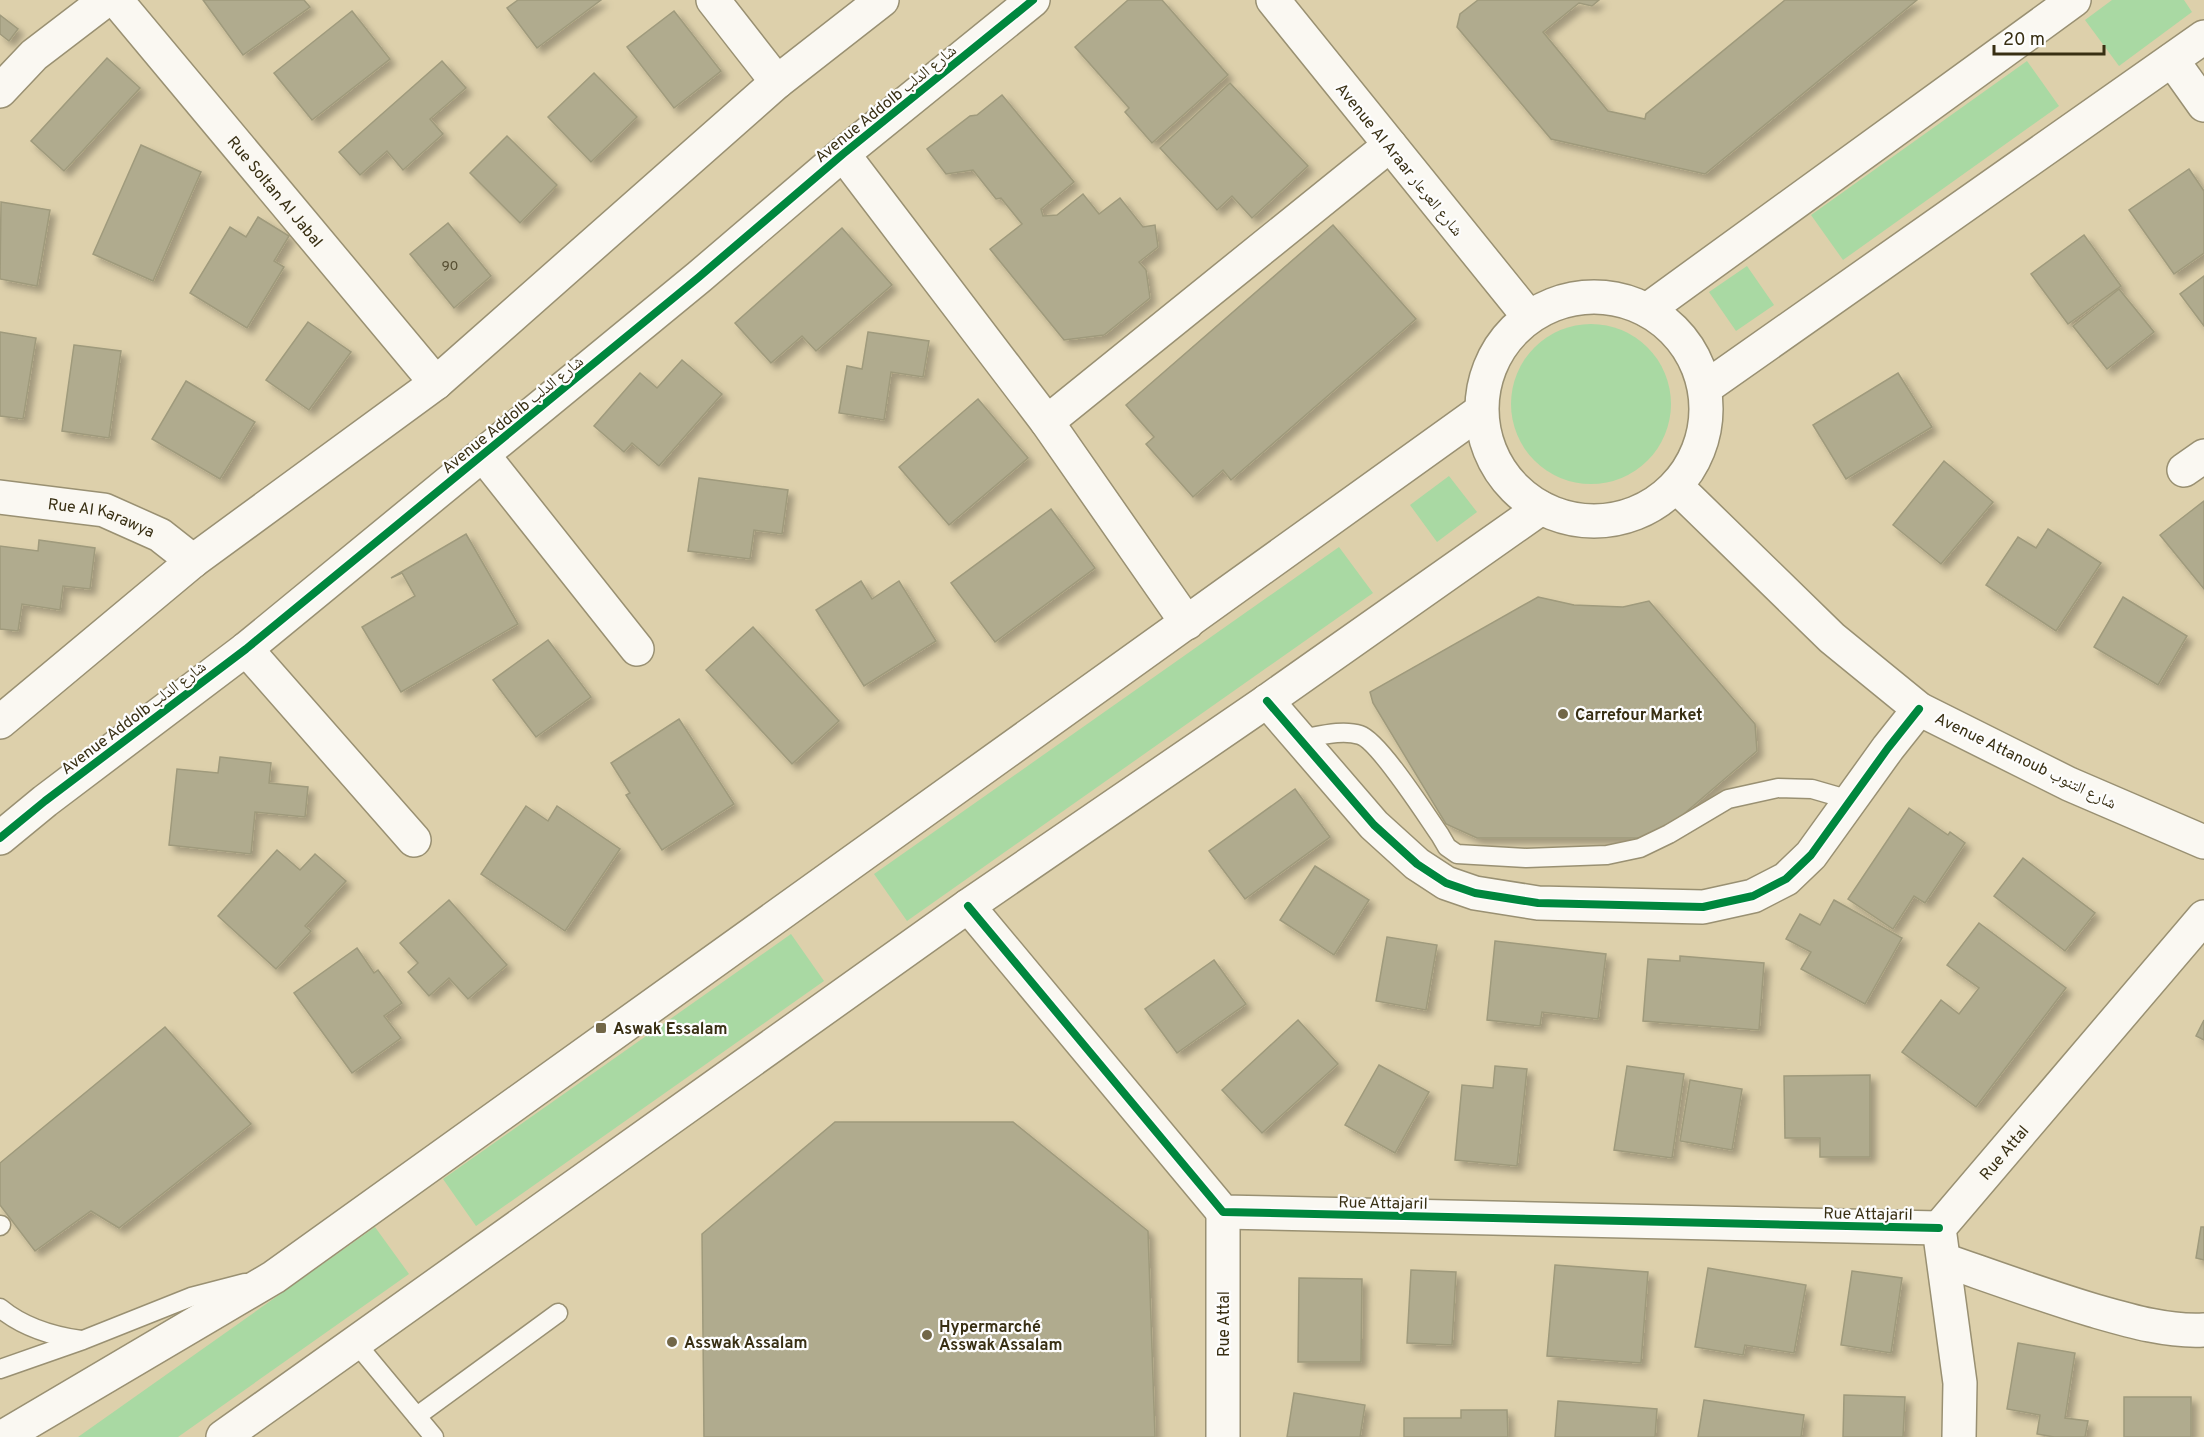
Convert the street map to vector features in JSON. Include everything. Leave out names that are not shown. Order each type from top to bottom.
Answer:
[{"type":"street","points":[[0,91],[34,55],[106,0]]},
{"type":"street","name":"Rue Soltan Al Jabal","points":[[116,0],[436,383]]},
{"type":"street","points":[[713,0],[777,82]]},
{"type":"street","points":[[0,722],[193,561],[436,383],[777,82],[882,0]]},
{"type":"street","name":"Avenue Addolb شارع الدلب","points":[[0,838],[45,801],[246,649],[699,277],[843,154],[1033,0]]},
{"type":"street","name":"Avenue Al Araar شارع العرعار","points":[[1273,0],[1529,317]]},
{"type":"street","points":[[1647,310],[2074,0]]},
{"type":"street","points":[[1705,388],[2204,37]]},
{"type":"street","points":[[2172,60],[2204,105]]},
{"type":"street","points":[[1047,422],[1390,146]]},
{"type":"street","points":[[843,154],[1047,422],[1187,623]]},
{"type":"street","points":[[1587,297],[1617,299],[1647,310],[1667,324],[1685,342],[1697,364],[1705,388],[1705,424],[1695,457],[1676,486],[1647,508],[1612,520],[1576,519],[1541,508],[1517,491],[1498,468],[1485,441],[1481,411],[1484,384],[1493,358],[1509,335],[1529,317],[1557,303],[1587,297]]},
{"type":"street","points":[[3,1437],[274,1277],[1481,411]]},
{"type":"street","points":[[483,455],[637,649]]},
{"type":"street","name":"Avenue Attanoub شارع التنوب","points":[[1676,486],[1833,638],[1919,709],[2068,784],[2204,842]]},
{"type":"street","name":"Rue Al Karawya","points":[[0,497],[104,510],[160,535],[193,561]]},
{"type":"street","points":[[223,1437],[968,906],[1267,701],[1541,508]]},
{"type":"street","points":[[246,649],[414,840]]},
{"type":"street","points":[[1267,701],[1374,825],[1417,864],[1446,884],[1475,893],[1538,903],[1704,907],[1752,896],[1786,879],[1811,855],[1919,709]]},
{"type":"street","points":[[968,906],[1224,1212]]},
{"type":"street","name":"Rue Attal","points":[[1941,1244],[2204,916]]},
{"type":"street","name":"Rue Attajaril","points":[[1224,1212],[1941,1244],[2062,1301],[2126,1320],[2188,1331],[2204,1330]]},
{"type":"street","name":"Rue Attal","points":[[1223,1437],[1224,1212]]},
{"type":"street","points":[[1941,1244],[1960,1383],[1959,1437]]},
{"type":"lane","points":[[1301,739],[1341,732],[1361,735],[1377,747],[1447,847],[1457,854],[1526,858],[1607,855],[1640,848],[1669,834],[1728,799],[1778,788],[1812,789],[1850,800]]},
{"type":"lane","points":[[0,1369],[83,1340],[191,1297],[274,1277]]},
{"type":"lane","points":[[0,1308],[22,1323],[42,1332],[83,1340]]},
{"type":"lane","points":[[417,1416],[558,1313]]},
{"type":"lane","points":[[355,1342],[434,1437]]},
{"type":"green space","points":[[2112,0],[2184,0],[2192,12],[2119,66],[2085,20]]},
{"type":"green space","points":[[2027,61],[2059,106],[1843,260],[1811,215]]},
{"type":"green space","points":[[1747,266],[1774,305],[1736,331],[1709,292]]},
{"type":"green space","points":[[1591,324],[1607,325],[1622,330],[1636,337],[1648,347],[1658,359],[1665,373],[1670,388],[1670,420],[1665,435],[1658,449],[1648,461],[1636,471],[1622,478],[1607,483],[1591,484],[1575,483],[1560,478],[1546,471],[1534,461],[1524,449],[1517,435],[1512,420],[1511,404],[1512,388],[1517,373],[1524,359],[1534,347],[1546,337],[1560,330],[1575,325]]},
{"type":"green space","points":[[1449,476],[1477,512],[1437,542],[1410,505]]},
{"type":"green space","points":[[1339,547],[1373,593],[907,921],[874,874]]},
{"type":"green space","points":[[791,934],[824,981],[476,1226],[443,1179]]},
{"type":"green space","points":[[375,1227],[409,1274],[178,1437],[78,1437]]},
{"type":"building","points":[[203,0],[304,0],[310,7],[243,55]]},
{"type":"building","points":[[518,0],[601,0],[537,48],[507,8]]},
{"type":"building","points":[[1128,0],[1162,0],[1228,75],[1152,143],[1125,112],[1129,108],[1075,47]]},
{"type":"building","points":[[1478,0],[1599,0],[1592,6],[1579,3],[1543,32],[1608,111],[1645,119],[1646,114],[1785,0],[1917,0],[1705,174],[1551,139],[1457,27],[1460,14]]},
{"type":"building","points":[[352,11],[390,59],[312,120],[274,73]]},
{"type":"building","points":[[674,11],[721,71],[674,108],[627,47]]},
{"type":"building","points":[[0,15],[18,29],[9,41],[0,34]]},
{"type":"building","points":[[107,58],[140,88],[64,171],[31,141]]},
{"type":"building","points":[[442,61],[466,88],[430,119],[443,134],[403,170],[387,151],[360,175],[339,152]]},
{"type":"building","points":[[594,73],[637,117],[591,162],[548,117]]},
{"type":"building","points":[[1230,83],[1308,166],[1252,218],[1232,196],[1217,210],[1160,148]]},
{"type":"building","points":[[1002,95],[1074,182],[1041,209],[1043,216],[1057,215],[1083,194],[1099,214],[1120,198],[1143,227],[1155,225],[1158,247],[1139,262],[1146,270],[1150,298],[1104,335],[1064,340],[990,249],[1022,224],[1001,198],[996,199],[973,170],[946,174],[927,149]]},
{"type":"building","points":[[507,136],[557,185],[520,223],[470,173]]},
{"type":"building","points":[[141,145],[201,172],[153,281],[93,254]]},
{"type":"building","points":[[2189,169],[2204,191],[2204,253],[2174,274],[2129,210]]},
{"type":"building","points":[[1,202],[50,210],[37,286],[0,279]]},
{"type":"building","points":[[258,217],[289,236],[274,261],[284,267],[247,328],[190,293],[230,227],[246,237]]},
{"type":"building","points":[[448,223],[491,276],[454,308],[410,254]]},
{"type":"building","points":[[1333,225],[1416,319],[1231,480],[1223,470],[1193,497],[1146,444],[1154,437],[1126,405]]},
{"type":"building","points":[[842,228],[892,285],[816,351],[802,336],[771,363],[735,323]]},
{"type":"building","points":[[2084,235],[2121,286],[2068,324],[2031,274]]},
{"type":"building","points":[[2204,276],[2204,326],[2180,294]]},
{"type":"building","points":[[2119,289],[2154,332],[2107,369],[2073,326]]},
{"type":"building","points":[[308,322],[351,352],[309,410],[266,380]]},
{"type":"building","points":[[0,332],[36,338],[23,419],[0,416]]},
{"type":"building","points":[[868,332],[929,341],[923,377],[891,372],[884,420],[839,413],[847,366],[862,369]]},
{"type":"building","points":[[74,345],[121,351],[109,438],[62,431]]},
{"type":"building","points":[[682,360],[722,394],[659,466],[632,443],[624,452],[594,426],[640,373],[657,388]]},
{"type":"building","points":[[1898,373],[1932,427],[1846,479],[1813,425]]},
{"type":"building","points":[[186,381],[255,422],[220,479],[152,439]]},
{"type":"building","points":[[978,399],[1028,458],[949,525],[899,467]]},
{"type":"building","points":[[1944,461],[1993,502],[1941,564],[1893,525]]},
{"type":"building","points":[[699,478],[788,490],[782,534],[754,530],[750,559],[688,551]]},
{"type":"building","points":[[2204,501],[2204,589],[2160,535]]},
{"type":"building","points":[[1051,509],[1095,568],[995,642],[951,583]]},
{"type":"building","points":[[2048,529],[2101,563],[2056,631],[1986,585],[2018,537],[2036,548]]},
{"type":"building","points":[[466,534],[518,624],[401,692],[362,627],[415,596],[402,573],[391,578]]},
{"type":"building","points":[[39,540],[95,548],[90,589],[63,586],[60,610],[22,604],[18,631],[0,629],[0,546],[38,551]]},
{"type":"building","points":[[861,581],[872,599],[899,581],[936,641],[864,686],[816,610]]},
{"type":"building","name":"Carrefour Market","points":[[1538,597],[1574,605],[1623,607],[1649,601],[1755,724],[1757,751],[1671,825],[1649,838],[1477,838],[1446,824],[1373,703],[1370,692]]},
{"type":"building","points":[[2123,597],[2187,636],[2158,685],[2094,647]]},
{"type":"building","points":[[753,627],[839,721],[792,764],[706,670]]},
{"type":"building","points":[[548,640],[591,697],[536,737],[493,680]]},
{"type":"building","points":[[679,719],[734,804],[662,850],[626,795],[630,793],[611,763]]},
{"type":"building","points":[[220,757],[271,763],[269,783],[308,787],[305,817],[255,812],[251,854],[169,845],[177,769],[218,773]]},
{"type":"building","points":[[1295,789],[1330,837],[1245,899],[1209,851]]},
{"type":"building","points":[[526,806],[548,821],[557,806],[620,849],[565,931],[481,874]]},
{"type":"building","points":[[1909,808],[1948,835],[1950,832],[1965,843],[1925,903],[1914,896],[1893,929],[1848,899]]},
{"type":"building","points":[[277,850],[300,870],[315,854],[346,881],[305,926],[311,931],[276,969],[218,916]]},
{"type":"building","points":[[2023,858],[2095,913],[2065,951],[1994,896]]},
{"type":"building","points":[[1315,866],[1369,900],[1334,955],[1280,920]]},
{"type":"building","points":[[449,900],[507,965],[468,999],[449,978],[429,996],[408,972],[418,963],[400,943]]},
{"type":"building","points":[[1834,900],[1902,938],[1865,1004],[1801,969],[1811,952],[1786,939],[1800,914],[1820,925]]},
{"type":"building","points":[[1979,923],[2066,988],[1976,1107],[1902,1052],[1941,1000],[1959,1014],[1979,988],[1947,965]]},
{"type":"building","points":[[1387,937],[1437,945],[1426,1010],[1376,1001]]},
{"type":"building","points":[[1495,941],[1606,954],[1598,1019],[1542,1012],[1540,1026],[1487,1020]]},
{"type":"building","points":[[357,948],[374,973],[378,970],[402,1003],[384,1016],[401,1038],[352,1073],[294,993]]},
{"type":"building","points":[[1680,956],[1764,963],[1759,1030],[1643,1021],[1648,959],[1680,961]]},
{"type":"building","points":[[1214,960],[1246,1004],[1177,1053],[1145,1009]]},
{"type":"building","points":[[1298,1020],[1338,1064],[1262,1133],[1222,1090]]},
{"type":"building","points":[[2204,1020],[2204,1040],[2196,1036]]},
{"type":"building","points":[[165,1027],[251,1124],[119,1228],[91,1211],[35,1251],[0,1205],[0,1163]]},
{"type":"building","points":[[1379,1065],[1429,1092],[1395,1153],[1345,1125]]},
{"type":"building","points":[[1495,1066],[1527,1069],[1517,1166],[1455,1160],[1462,1085],[1493,1088]]},
{"type":"building","points":[[1627,1066],[1684,1074],[1672,1158],[1614,1150]]},
{"type":"building","points":[[1870,1075],[1870,1157],[1820,1157],[1820,1138],[1785,1138],[1784,1076]]},
{"type":"building","points":[[1690,1080],[1742,1089],[1732,1150],[1680,1141]]},
{"type":"building","name":"Hypermarché Asswak Assalam","points":[[835,1122],[1013,1122],[1148,1231],[1155,1437],[704,1437],[702,1234]]},
{"type":"building","points":[[2201,1227],[2204,1227],[2204,1260],[2196,1258]]},
{"type":"building","points":[[1555,1265],[1648,1272],[1641,1363],[1547,1356]]},
{"type":"building","points":[[1708,1268],[1806,1285],[1794,1353],[1745,1345],[1743,1355],[1695,1347]]},
{"type":"building","points":[[1411,1270],[1456,1272],[1452,1345],[1407,1343]]},
{"type":"building","points":[[1852,1271],[1902,1278],[1891,1353],[1841,1345]]},
{"type":"building","points":[[1299,1278],[1362,1279],[1361,1362],[1298,1362]]},
{"type":"building","points":[[2018,1343],[2075,1353],[2065,1418],[2088,1421],[2085,1437],[2054,1437],[2037,1434],[2040,1415],[2007,1409]]},
{"type":"building","points":[[1294,1393],[1365,1405],[1360,1437],[1287,1437]]},
{"type":"building","points":[[1844,1395],[1905,1397],[1903,1437],[1843,1437]]},
{"type":"building","points":[[2124,1397],[2191,1397],[2191,1437],[2124,1437]]},
{"type":"building","points":[[1704,1400],[1804,1415],[1801,1437],[1698,1437]]},
{"type":"building","points":[[1558,1401],[1657,1409],[1655,1437],[1555,1437]]},
{"type":"building","points":[[1461,1410],[1507,1410],[1508,1437],[1404,1437],[1404,1418],[1461,1418]]},
{"type":"cycle path","points":[[0,838],[45,801],[246,649],[699,277],[843,154],[1033,0]]},
{"type":"cycle path","points":[[1267,701],[1374,825],[1417,864],[1446,883],[1475,893],[1538,903],[1703,907],[1753,896],[1786,879],[1811,855],[1919,709]]},
{"type":"cycle path","points":[[968,906],[1223,1212],[1939,1228]]},
{"type":"place","name":"Carrefour Market","points":[[1563,714]]},
{"type":"place","name":"Aswak Essalam","points":[[601,1028]]},
{"type":"place","name":"Hypermarché Asswak Assalam","points":[[927,1335]]},
{"type":"place","name":"Asswak Assalam","points":[[672,1342]]}]
